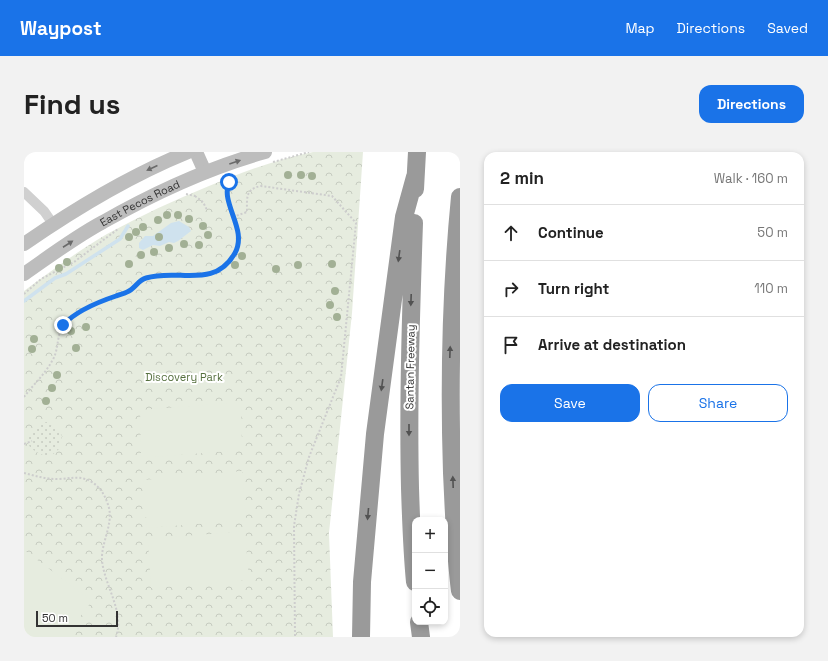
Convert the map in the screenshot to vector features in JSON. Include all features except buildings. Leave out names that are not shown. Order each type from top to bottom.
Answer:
[{"type":"highway","name":"Santan Freeway","points":[[412,557],[409,445],[410,348],[417,152]]},
{"type":"highway","points":[[361,637],[362,582],[375,434],[404,217],[415,177]]},
{"type":"highway","points":[[460,197],[455,251],[450,365],[455,550],[460,591]]},
{"type":"highway","points":[[419,625],[421,637]]},
{"type":"main road","points":[[24,244],[53,224],[115,186],[188,152]]},
{"type":"main road","points":[[196,152],[205,172]]},
{"type":"main road","name":"East Pecos Road","points":[[24,274],[102,222],[152,196],[205,172],[265,152]]},
{"type":"street","points":[[24,192],[44,211],[53,224]]},
{"type":"path","points":[[24,397],[54,359],[60,329],[70,318],[95,304],[128,292],[138,282],[146,278],[158,276],[201,276],[213,273],[224,266],[235,252],[238,244],[238,234],[227,191],[229,182],[226,181]]},
{"type":"path","points":[[233,217],[247,212],[247,197],[249,192],[253,188],[261,186],[332,196],[356,223],[341,377],[309,457],[299,494],[294,526],[296,637]]},
{"type":"path","points":[[180,197],[186,194],[195,195],[203,202],[207,210]]},
{"type":"path","points":[[24,294],[41,279],[74,262],[119,228]]},
{"type":"path","points":[[24,444],[32,441]]},
{"type":"path","points":[[24,473],[48,478],[80,478],[90,481],[104,494],[109,510],[108,528],[102,559],[110,590],[116,605],[118,632],[116,637]]},
{"type":"green space","name":"Discovery Park","points":[[313,152],[363,152],[352,313],[329,533],[333,637],[24,637],[24,291],[65,261],[107,234],[145,215],[196,191],[247,171],[286,158]]},
{"type":"green space","points":[[241,402],[242,450],[141,458],[140,410]]},
{"type":"green space","points":[[47,422],[58,430],[62,436],[59,449],[51,456],[36,452],[30,447],[27,441],[33,429],[39,423]]},
{"type":"green space","points":[[242,471],[246,520],[147,528],[143,480]]},
{"type":"green space","points":[[245,531],[249,580],[151,588],[148,539]]},
{"type":"green space","points":[[24,550],[92,601],[65,637],[24,637]]},
{"type":"water","points":[[179,221],[189,227],[191,231],[178,241],[174,243],[169,242],[160,246],[153,245],[143,250],[139,248],[139,243],[145,236],[153,236],[171,223]]},
{"type":"waterway","points":[[24,301],[55,278],[66,274],[120,239],[128,226]]},
{"type":"route","points":[[63,325],[70,318],[95,304],[116,295],[128,292],[138,282],[146,278],[158,276],[201,276],[213,273],[224,266],[230,260],[238,244],[238,234],[227,191],[229,182]]}]
